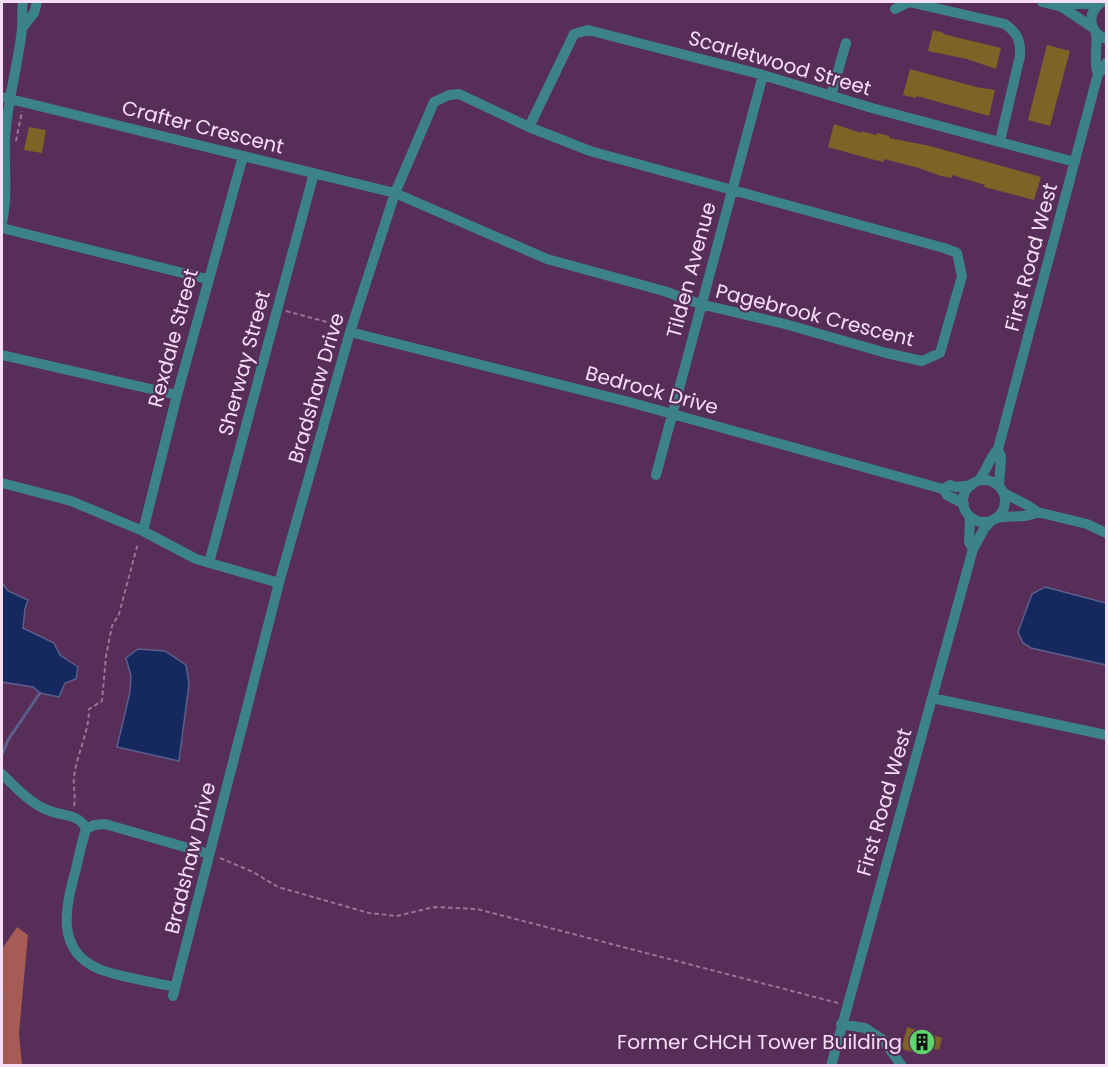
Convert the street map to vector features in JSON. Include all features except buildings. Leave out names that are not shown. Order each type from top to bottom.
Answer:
[{"type":"street","points":[[2,222],[6,181],[5,98],[23,27],[21,10],[23,2]]},
{"type":"street","points":[[23,27],[34,13],[37,2]]},
{"type":"street","points":[[895,9],[909,2],[1005,24],[1017,33],[1021,47],[1020,56],[1000,141]]},
{"type":"street","points":[[1042,2],[1062,7],[1107,39]]},
{"type":"street","points":[[1062,7],[1072,4],[1100,3]]},
{"type":"street","name":"First Road West","points":[[1098,74],[1095,67],[1098,44],[1091,15],[1100,3]]},
{"type":"street","name":"Scarletwood Street","points":[[529,127],[574,34],[588,30],[763,75],[872,108],[1075,162]]},
{"type":"street","points":[[831,95],[846,43]]},
{"type":"street","name":"First Road West","points":[[973,549],[969,542],[970,517],[964,504],[967,490],[988,467],[992,454],[998,449],[1098,74],[1107,63]]},
{"type":"street","name":"Tilden Avenue","points":[[656,475],[763,75]]},
{"type":"street","name":"Bradshaw Drive","points":[[87,829],[66,903],[65,920],[74,948],[84,960],[99,969],[174,992],[279,583],[350,332],[395,194],[434,102],[449,95],[459,94],[529,127],[590,151],[731,189]]},
{"type":"street","name":"Crafter Crescent","points":[[5,98],[395,194],[547,259],[664,291],[700,304]]},
{"type":"street","name":"Rexdale Street","points":[[143,531],[207,279],[243,156]]},
{"type":"street","name":"Sherway Street","points":[[209,563],[314,173]]},
{"type":"street","name":"Pagebrook Crescent","points":[[700,304],[922,361],[940,353],[962,276],[957,253],[731,189]]},
{"type":"street","points":[[2,228],[207,279]]},
{"type":"street","name":"Bedrock Drive","points":[[350,332],[673,414],[943,489],[947,495],[964,504]]},
{"type":"street","points":[[2,355],[177,395]]},
{"type":"street","name":"First Road West","points":[[831,1065],[973,549],[984,529],[1005,506],[1001,489],[1001,457],[998,449]]},
{"type":"street","points":[[975,483],[993,482],[1022,504],[1032,507],[1037,512],[1087,524],[1107,533]]},
{"type":"street","points":[[2,483],[71,501],[143,531],[196,559],[279,583]]},
{"type":"street","name":"Bedrock Drive","points":[[943,489],[950,485],[956,487],[975,483]]},
{"type":"street","points":[[970,517],[984,522],[1009,515],[1030,516],[1037,512]]},
{"type":"street","points":[[932,698],[1107,735]]},
{"type":"street","points":[[2,775],[48,811],[84,822],[87,829],[94,825],[105,824],[209,854]]},
{"type":"street","points":[[841,1024],[865,1028],[883,1040],[902,1065]]},
{"type":"path","points":[[286,311],[338,325]]},
{"type":"path","points":[[72,817],[76,798],[74,778],[88,730],[89,710],[102,701],[106,656],[112,626],[119,614],[138,543]]},
{"type":"path","points":[[209,854],[253,872],[278,887],[369,913],[397,916],[434,907],[477,909],[847,1005]]},
{"type":"shaded area","points":[[17,927],[28,935],[19,1033],[22,1065],[2,1065],[2,949]]},
{"type":"water","points":[[2,583],[8,591],[28,600],[23,628],[54,643],[60,655],[78,667],[76,679],[65,683],[59,697],[40,693],[33,687],[2,682]]},
{"type":"water","points":[[1045,587],[1106,603],[1106,665],[1031,648],[1023,643],[1018,632],[1032,594]]},
{"type":"water","points":[[138,649],[165,651],[186,665],[189,684],[179,761],[117,747],[130,692],[131,676],[126,658]]},
{"type":"waterway","points":[[2,755],[8,740],[40,693]]},
{"type":"waterway","points":[[2,991],[2,996]]},
{"type":"place","name":"Former CHCH Tower Building","points":[[922,1042]]}]
